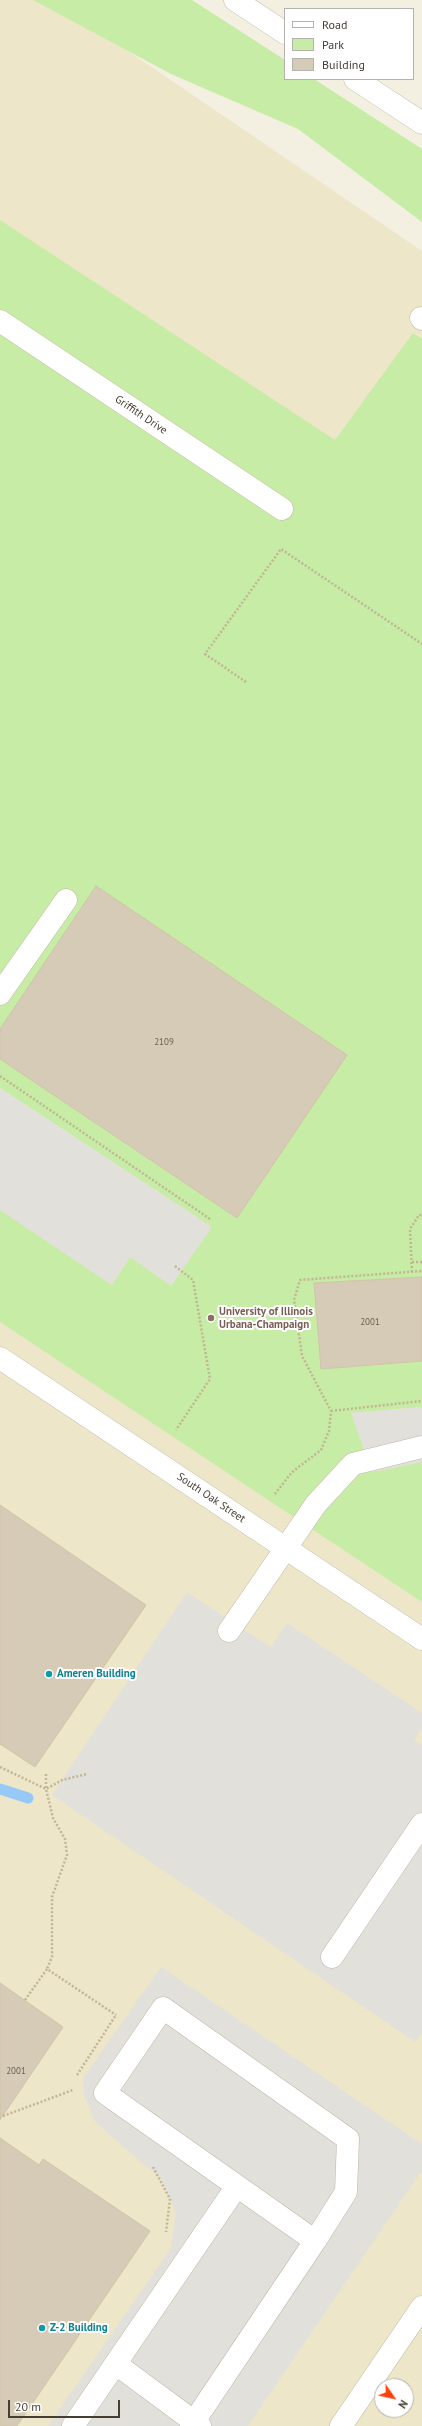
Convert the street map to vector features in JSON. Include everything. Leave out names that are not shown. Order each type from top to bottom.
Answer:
[{"type":"street","points":[[235,0],[284,32]]},
{"type":"street","points":[[357,80],[422,123]]},
{"type":"street","name":"Griffith Drive","points":[[0,321],[282,509]]},
{"type":"street","points":[[0,994],[66,900]]},
{"type":"street","name":"South Oak Street","points":[[0,1358],[422,1639]]},
{"type":"street","points":[[229,1631],[316,1504],[353,1464],[422,1448]]},
{"type":"street","points":[[332,1957],[422,1824]]},
{"type":"street","points":[[116,2364],[195,2425],[346,2192],[348,2139],[163,2008],[105,2093],[314,2240]]},
{"type":"street","points":[[73,2426],[237,2186]]},
{"type":"street","points":[[341,2426],[422,2307]]},
{"type":"path","points":[[246,682],[205,654],[281,549],[422,644]]},
{"type":"path","points":[[0,1076],[210,1219]]},
{"type":"path","points":[[412,1272],[410,1229],[419,1215],[422,1215]]},
{"type":"path","points":[[412,1262],[422,1262]]},
{"type":"path","points":[[175,1266],[193,1280],[210,1379],[176,1430]]},
{"type":"path","points":[[275,1494],[292,1472],[321,1450],[329,1432],[331,1411],[302,1356],[294,1300],[300,1280],[422,1271]]},
{"type":"path","points":[[331,1411],[422,1401]]},
{"type":"path","points":[[0,1767],[46,1789]]},
{"type":"path","points":[[25,2000],[47,1969],[52,1957],[52,1897],[67,1855],[65,1840],[53,1818],[46,1789],[46,1774]]},
{"type":"path","points":[[46,1789],[62,1780],[87,1774]]},
{"type":"path","points":[[47,1969],[120,2018]]},
{"type":"path","points":[[77,2077],[116,2015]]},
{"type":"path","points":[[75,2084],[73,2090],[76,2096]]},
{"type":"path","points":[[3,2116],[73,2090]]},
{"type":"path","points":[[152,2166],[170,2199],[165,2236]]},
{"type":"shaded area","name":"University of Illinois Urbana-Champaign","points":[[0,0],[53,0],[422,251],[422,2426],[0,2426]]},
{"type":"shaded area","points":[[0,1088],[212,1227],[171,1286],[130,1257],[112,1285],[0,1210]]},
{"type":"shaded area","points":[[422,1407],[422,1462],[372,1472],[351,1413]]},
{"type":"shaded area","points":[[187,1592],[271,1647],[287,1623],[422,1713],[422,1728],[414,1740],[422,1745],[422,2031],[415,2042],[52,1795]]},
{"type":"shaded area","points":[[161,1967],[422,2144],[422,2170],[248,2426],[48,2426],[171,2248],[176,2214],[162,2180],[96,2123],[84,2096],[83,2078]]},
{"type":"green space","points":[[33,0],[192,0],[284,59],[284,80],[316,80],[422,149],[422,222],[298,129],[171,74]]},
{"type":"green space","points":[[0,220],[335,440],[413,333],[422,339],[422,1277],[314,1283],[321,1369],[422,1361],[422,1407],[352,1413],[372,1472],[422,1462],[422,1602],[0,1322],[0,1210],[112,1285],[130,1257],[212,1227],[0,1088]]},
{"type":"building","points":[[96,886],[347,1055],[237,1218],[0,1059],[0,1029]]},
{"type":"building","points":[[422,1277],[422,1361],[321,1369],[314,1283]]},
{"type":"building","name":"Ameren Building","points":[[0,1505],[146,1605],[35,1767],[0,1744]]},
{"type":"building","points":[[0,1983],[63,2027],[0,2120]]},
{"type":"building","name":"Z-2 Building","points":[[0,2138],[39,2165],[43,2159],[150,2231],[17,2426],[0,2426]]},
{"type":"waterway","points":[[0,1789],[28,1798]]},
{"type":"place","name":"University of Illinois Urbana-Champaign","points":[[211,1318]]},
{"type":"place","name":"Ameren Building","points":[[49,1674]]},
{"type":"place","name":"Z-2 Building","points":[[42,2328]]}]
